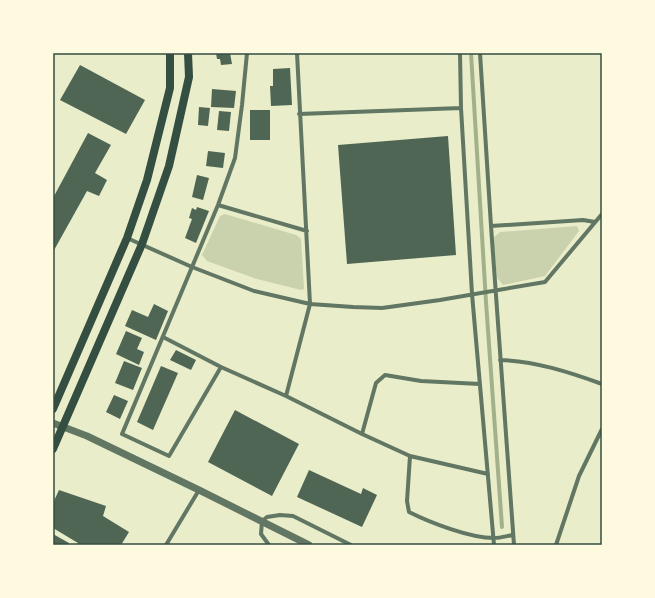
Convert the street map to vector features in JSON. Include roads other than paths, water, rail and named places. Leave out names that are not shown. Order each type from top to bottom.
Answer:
[{"type":"main road","points":[[53,409],[127,238],[147,180],[170,88],[170,53]]},
{"type":"main road","points":[[53,449],[142,244],[169,166],[189,77],[188,53]]},
{"type":"street","points":[[220,367],[169,456],[122,434],[218,205],[234,158],[242,106],[246,53]]},
{"type":"street","points":[[286,396],[310,304],[297,53]]},
{"type":"street","points":[[460,53],[461,108],[472,294],[494,545]]},
{"type":"street","points":[[480,53],[491,226],[493,292],[500,360],[514,545]]},
{"type":"street","points":[[299,114],[461,108]]},
{"type":"street","points":[[218,205],[307,231]]},
{"type":"street","points":[[127,238],[192,267],[254,291],[310,304],[353,308],[382,308],[493,292],[545,282],[602,214]]},
{"type":"street","points":[[491,226],[583,220],[595,222]]},
{"type":"street","points":[[163,337],[220,367],[286,396],[410,456],[488,474]]},
{"type":"street","points":[[500,360],[520,360],[578,375],[602,384]]},
{"type":"street","points":[[362,434],[376,383],[385,375],[421,381],[480,384]]},
{"type":"street","points":[[53,422],[87,436],[309,545]]},
{"type":"street","points":[[556,545],[580,476],[602,429]]},
{"type":"street","points":[[410,456],[407,501],[409,512],[424,519],[469,534],[494,538],[513,535]]},
{"type":"street","points":[[166,545],[199,490]]},
{"type":"street","points":[[262,521],[267,517],[280,515],[293,516],[351,545]]},
{"type":"street","points":[[262,521],[262,534],[269,545]]},
{"type":"waterway","points":[[471,53],[486,302],[502,527]]}]
